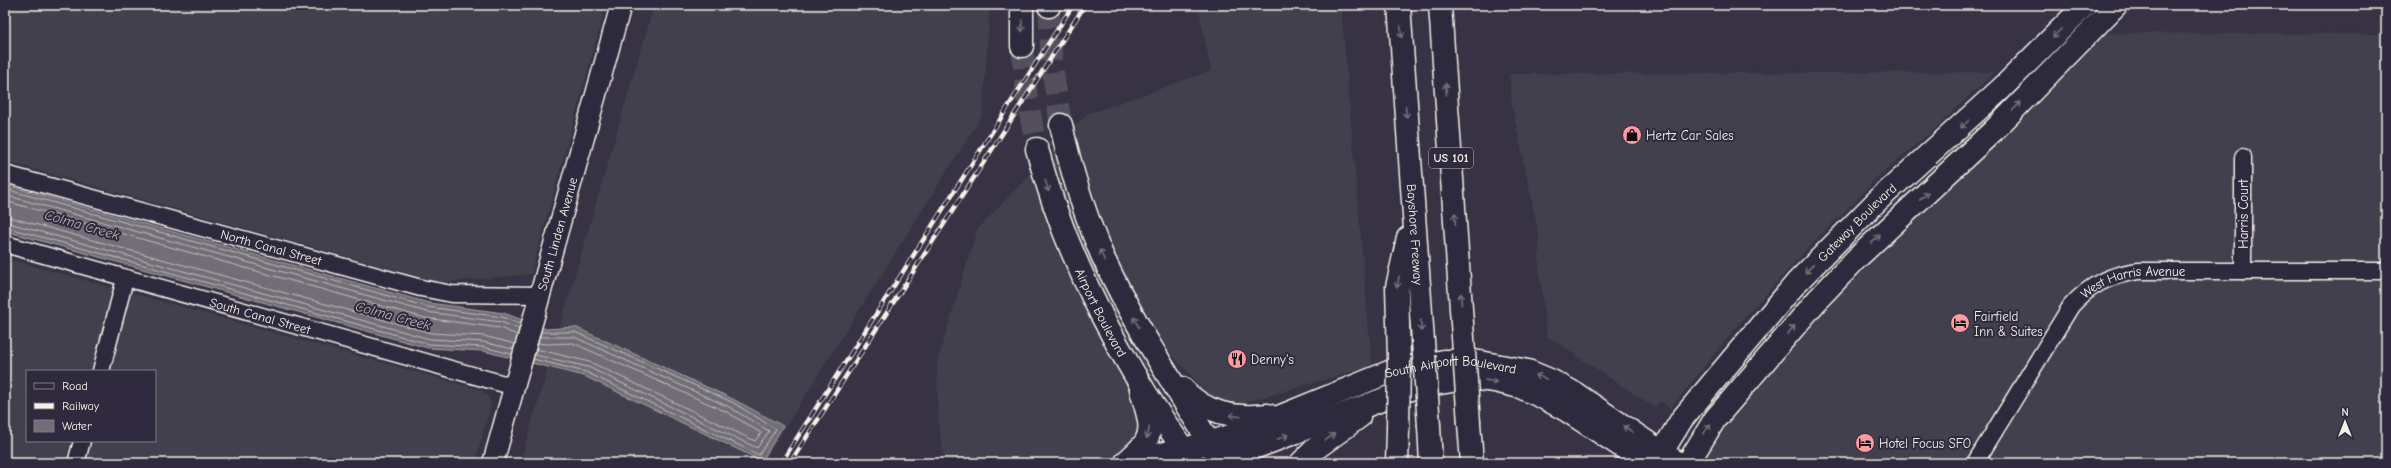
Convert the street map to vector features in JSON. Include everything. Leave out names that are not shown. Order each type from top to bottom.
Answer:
[{"type":"main road","points":[[1022,5],[1022,46]]},
{"type":"main road","name":"Bayshore Freeway","points":[[1399,5],[1431,463]]},
{"type":"main road","name":"US 101","points":[[1440,5],[1472,463]]},
{"type":"main road","points":[[1442,30],[1448,5]]},
{"type":"main road","name":"Gateway Boulevard","points":[[1660,460],[1695,402],[1775,306],[1812,266],[1876,202],[1997,94],[2085,5]]},
{"type":"main road","name":"Gateway Boulevard","points":[[1688,463],[1714,419],[1833,283],[1858,257],[1989,134],[2116,5]]},
{"type":"main road","name":"Airport Boulevard","points":[[1061,126],[1078,190],[1102,255],[1154,354],[1216,457]]},
{"type":"main road","name":"Airport Boulevard","points":[[1037,149],[1054,207],[1077,265],[1139,382],[1187,456]]},
{"type":"main road","points":[[1397,463],[1399,358],[1397,287],[1413,217]]},
{"type":"main road","points":[[1154,354],[1185,391],[1208,409],[1218,413],[1235,417],[1252,417],[1301,408]]},
{"type":"main road","name":"South Airport Boulevard","points":[[1216,457],[1301,408],[1395,371],[1444,361],[1480,362],[1528,371],[1552,381],[1660,460]]},
{"type":"main road","name":"South Airport Boulevard","points":[[1216,457],[1416,388],[1445,381],[1470,378],[1495,381],[1520,388],[1566,410],[1660,460]]},
{"type":"main road","points":[[1126,463],[1145,442],[1149,433],[1150,421],[1139,382]]},
{"type":"main road","points":[[1301,463],[1325,440],[1385,399]]},
{"type":"main road","points":[[1126,463],[1187,456],[1216,457]]},
{"type":"street","name":"South Linden Avenue","points":[[493,463],[536,315],[540,295],[621,5]]},
{"type":"street","name":"Harris Court","points":[[2243,157],[2243,271]]},
{"type":"street","name":"North Canal Street","points":[[5,174],[421,288],[452,294],[540,295]]},
{"type":"street","name":"South Canal Street","points":[[5,244],[125,279],[517,379]]},
{"type":"street","name":"West Harris Avenue","points":[[1975,463],[2071,306],[2082,293],[2098,282],[2118,274],[2138,271],[2386,271]]},
{"type":"street","points":[[101,370],[125,279]]},
{"type":"street","points":[[76,463],[82,442]]},
{"type":"shaded area","points":[[5,5],[606,5],[531,274],[441,283],[5,161]]},
{"type":"shaded area","points":[[654,5],[990,5],[983,114],[764,461],[766,463],[520,463]]},
{"type":"shaded area","points":[[1198,5],[1341,5],[1372,366],[1240,404],[1222,402],[1210,396],[1170,353],[1137,422],[1139,430],[1161,463],[945,463],[938,424],[937,362],[977,230],[1087,114],[1211,71]]},
{"type":"shaded area","points":[[2106,33],[2386,34],[2386,463],[1703,463],[1704,449],[1843,290]]},
{"type":"shaded area","points":[[1994,72],[1939,125],[1877,177],[1855,202],[1818,237],[1738,325],[1671,408],[1660,401],[1655,408],[1547,336],[1539,267],[1539,236],[1512,106],[1509,74]]},
{"type":"shaded area","points":[[5,258],[481,390],[488,396],[491,404],[475,463],[5,463]]},
{"type":"water","name":"Colma Creek","points":[[5,185],[429,303],[504,313],[546,329],[575,327],[733,399],[783,426],[762,461],[584,376],[483,351],[428,348],[5,231]]},
{"type":"tunnel","points":[[1049,6],[1052,66],[1061,125]]},
{"type":"tunnel","points":[[1022,46],[1027,98],[1037,149]]},
{"type":"railway","points":[[781,463],[1073,5]]},
{"type":"railway","points":[[790,463],[1085,5]]},
{"type":"place","name":"Hertz Car Sales","points":[[1632,135]]},
{"type":"place","name":"Fairfield Inn & Suites","points":[[1960,323]]},
{"type":"place","name":"Denny's","points":[[1237,359]]},
{"type":"place","name":"Hotel Focus SFO","points":[[1865,443]]}]
